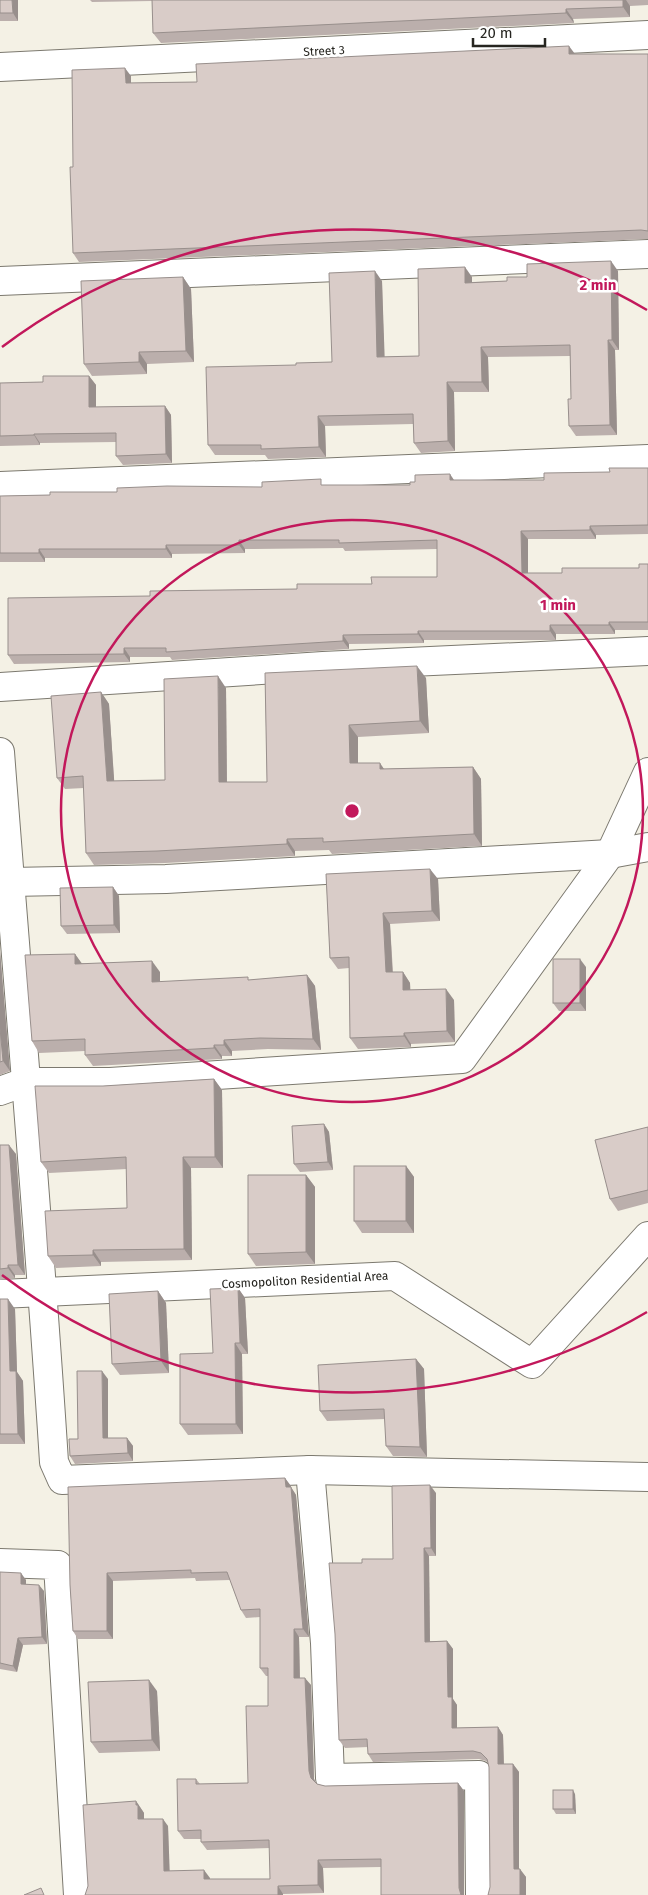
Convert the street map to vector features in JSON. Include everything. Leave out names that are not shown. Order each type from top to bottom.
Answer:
[{"type":"street","name":"Street 3","points":[[0,67],[648,35]]},
{"type":"street","points":[[0,281],[648,254]]},
{"type":"street","points":[[0,486],[648,459]]},
{"type":"street","points":[[0,687],[323,666],[648,651]]},
{"type":"street","points":[[0,752],[12,1087],[43,1292],[54,1462],[62,1480],[310,1470],[648,1477]]},
{"type":"street","points":[[12,1087],[462,1059],[610,854],[648,772]]},
{"type":"street","points":[[5,883],[176,878],[610,854],[648,848]]},
{"type":"street","name":"Cosmopoliton Residential Area","points":[[0,1294],[395,1276],[532,1364],[648,1236]]},
{"type":"street","points":[[310,1470],[325,1643],[330,1778],[479,1775],[480,1895]]},
{"type":"street","points":[[0,1563],[58,1565],[78,1895]]},
{"type":"building","points":[[0,0],[12,0],[13,13],[0,13]]},
{"type":"building","points":[[152,0],[623,0],[623,7],[566,9],[566,13],[153,33]]},
{"type":"building","points":[[569,46],[569,54],[648,54],[648,231],[73,253],[70,167],[73,167],[72,70],[125,68],[126,83],[197,82],[196,64]]},
{"type":"building","points":[[611,261],[612,340],[608,340],[610,425],[569,426],[568,399],[571,399],[570,345],[481,347],[482,382],[447,382],[448,441],[414,443],[413,414],[318,416],[319,447],[261,449],[261,445],[208,445],[206,367],[296,365],[296,363],[332,362],[329,273],[375,271],[377,357],[419,356],[418,269],[465,267],[465,283],[507,281],[507,277],[527,277],[527,264]]},
{"type":"building","points":[[183,277],[186,351],[139,352],[139,362],[84,364],[81,281]]},
{"type":"building","points":[[43,376],[89,376],[89,407],[165,406],[166,454],[116,456],[116,433],[0,436],[0,383],[43,382]]},
{"type":"building","points":[[609,468],[648,468],[648,525],[590,526],[590,530],[521,531],[522,573],[562,573],[562,568],[639,568],[639,564],[648,564],[648,622],[609,622],[609,625],[550,625],[550,631],[418,631],[418,634],[343,635],[343,641],[166,652],[166,648],[124,648],[124,654],[8,655],[8,598],[150,596],[150,591],[297,589],[297,584],[372,584],[371,577],[437,577],[437,540],[339,543],[339,540],[239,540],[239,545],[166,545],[166,549],[39,549],[39,553],[0,553],[0,496],[50,495],[50,492],[117,492],[117,488],[167,486],[262,487],[262,482],[321,479],[321,485],[410,485],[410,482],[415,482],[415,475],[450,474],[450,480],[544,480],[544,473],[610,472]]},
{"type":"building","points":[[417,666],[420,721],[349,725],[350,763],[380,763],[380,769],[473,767],[474,834],[323,842],[323,838],[287,839],[287,844],[86,853],[83,776],[57,778],[51,696],[101,692],[107,781],[165,780],[164,679],[218,676],[219,782],[267,782],[265,673]]},
{"type":"building","points":[[430,869],[432,911],[383,913],[386,972],[403,972],[403,990],[446,989],[447,1031],[404,1033],[404,1036],[350,1038],[349,957],[330,958],[326,874]]},
{"type":"building","points":[[113,887],[114,925],[61,926],[60,888]]},
{"type":"building","points":[[75,954],[75,964],[152,961],[152,982],[248,977],[248,980],[307,975],[313,1039],[260,1038],[224,1040],[224,1045],[214,1045],[214,1048],[85,1055],[85,1039],[32,1041],[25,955]]},
{"type":"building","points":[[553,959],[580,959],[580,1003],[553,1003]]},
{"type":"building","points":[[0,1028],[3,1061],[0,1062]]},
{"type":"building","points":[[214,1079],[215,1157],[183,1157],[184,1249],[93,1250],[93,1255],[48,1256],[45,1211],[127,1208],[126,1157],[41,1162],[35,1086],[103,1086]]},
{"type":"building","points":[[324,1124],[328,1162],[294,1164],[292,1126]]},
{"type":"building","points":[[648,1127],[648,1190],[610,1199],[595,1140]]},
{"type":"building","points":[[0,1145],[9,1145],[18,1265],[8,1265],[8,1268],[0,1269]]},
{"type":"building","points":[[354,1166],[406,1166],[406,1221],[354,1221]]},
{"type":"building","points":[[248,1175],[306,1175],[306,1252],[248,1254]]},
{"type":"building","points":[[238,1288],[240,1343],[235,1343],[236,1424],[180,1424],[180,1354],[213,1353],[210,1289]]},
{"type":"building","points":[[158,1291],[161,1361],[112,1364],[109,1294]]},
{"type":"building","points":[[0,1299],[8,1299],[10,1371],[16,1371],[18,1434],[0,1434]]},
{"type":"building","points":[[416,1359],[420,1447],[386,1446],[384,1409],[320,1411],[318,1365]]},
{"type":"building","points":[[77,1371],[102,1371],[103,1438],[127,1438],[128,1453],[70,1456],[69,1439],[78,1439]]},
{"type":"building","points":[[285,1478],[286,1487],[291,1487],[303,1629],[294,1629],[294,1678],[305,1678],[309,1771],[311,1778],[317,1784],[325,1786],[458,1783],[459,1888],[461,1895],[381,1895],[381,1859],[318,1860],[318,1885],[278,1886],[278,1895],[85,1895],[88,1886],[83,1805],[136,1801],[136,1805],[138,1805],[138,1819],[163,1819],[164,1871],[204,1870],[204,1879],[270,1879],[269,1840],[201,1842],[201,1830],[178,1831],[177,1779],[196,1779],[196,1784],[248,1783],[246,1706],[268,1706],[268,1668],[260,1668],[260,1609],[241,1610],[227,1572],[191,1573],[191,1570],[107,1573],[107,1631],[73,1631],[68,1487]]},
{"type":"building","points":[[430,1485],[431,1548],[424,1548],[425,1642],[447,1641],[448,1697],[452,1697],[452,1728],[498,1727],[498,1764],[513,1764],[514,1869],[520,1869],[520,1895],[488,1895],[490,1887],[489,1767],[487,1759],[481,1753],[473,1751],[368,1754],[367,1739],[339,1740],[335,1634],[329,1563],[362,1563],[362,1559],[393,1559],[392,1486]]},
{"type":"building","points":[[0,1572],[21,1573],[21,1584],[39,1585],[42,1637],[18,1638],[13,1666],[0,1663]]},
{"type":"building","points":[[149,1680],[152,1740],[91,1742],[88,1682]]},
{"type":"building","points":[[553,1790],[573,1790],[573,1809],[553,1809]]},
{"type":"building","points":[[41,1888],[44,1895],[24,1895]]}]
